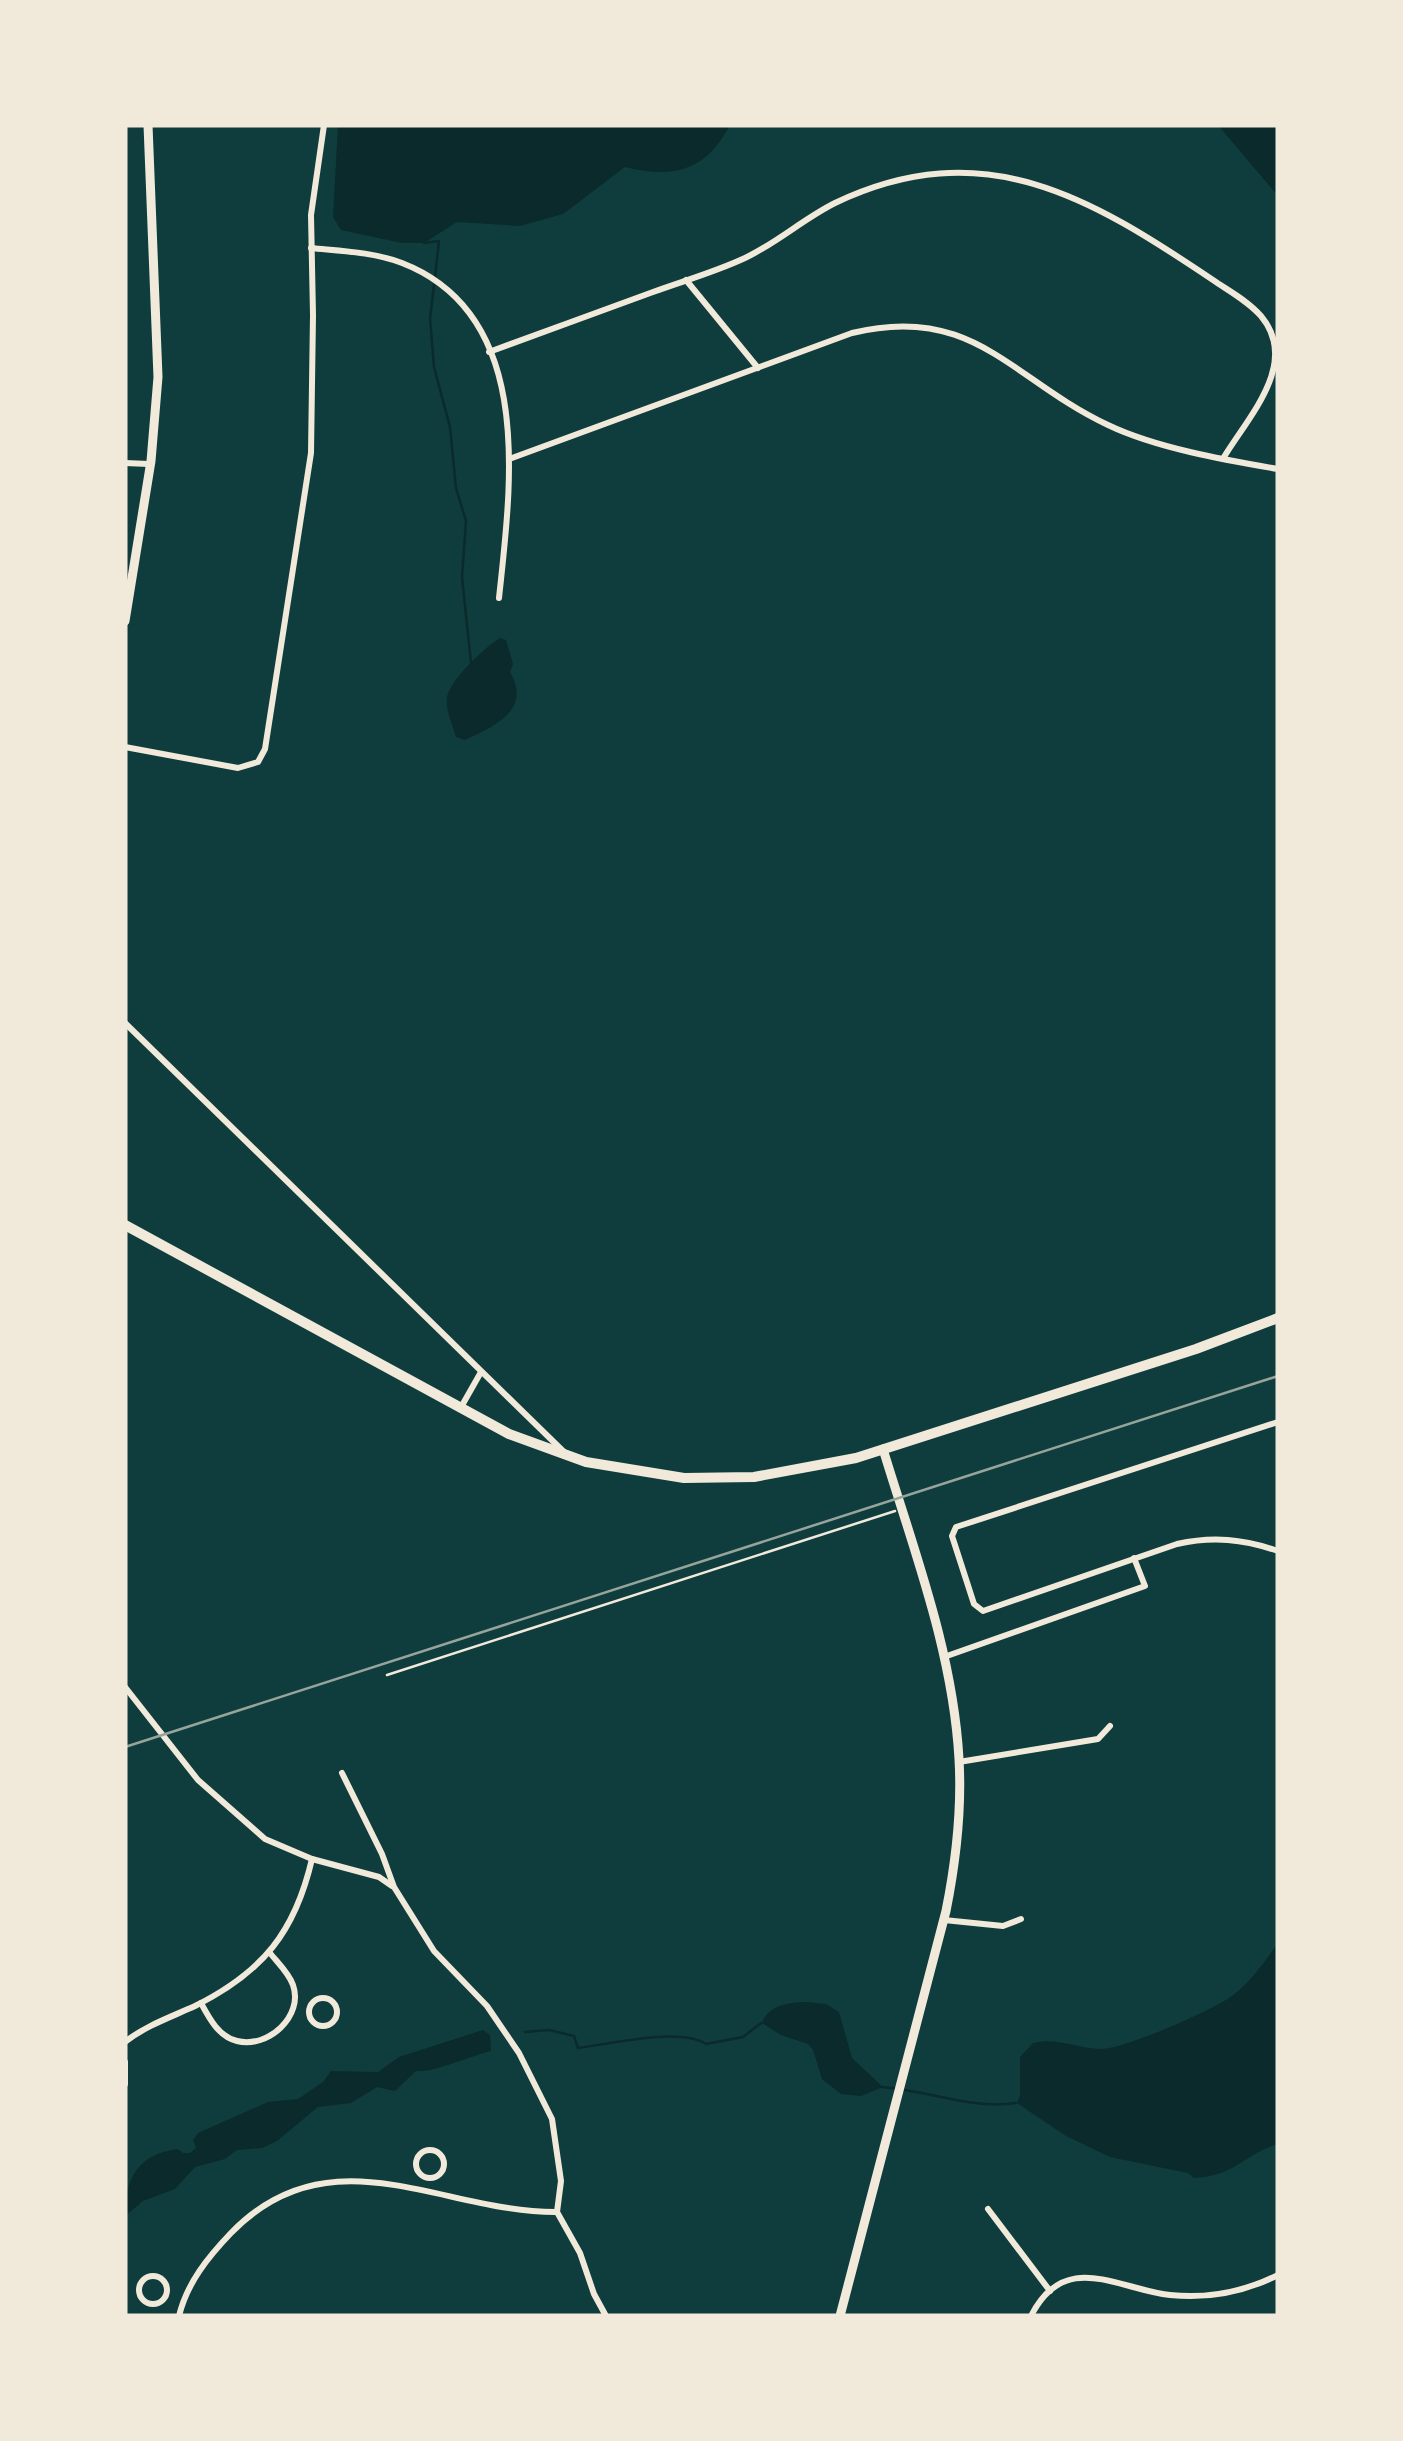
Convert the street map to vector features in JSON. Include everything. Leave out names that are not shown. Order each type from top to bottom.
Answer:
[{"type":"main road","points":[[125,621],[155,426],[158,334],[148,125]]},
{"type":"main road","points":[[125,1226],[509,1434],[568,1456],[649,1474],[719,1479],[792,1472],[883,1449],[1196,1349],[1278,1318]]},
{"type":"main road","points":[[840,2316],[944,1920],[958,1832],[960,1762],[944,1657],[883,1449]]},
{"type":"street","points":[[125,747],[238,768],[252,766],[266,749],[311,453],[312,189],[324,125]]},
{"type":"street","points":[[489,352],[750,256],[827,208],[883,186],[924,176],[995,176],[1043,186],[1120,219],[1263,318],[1275,344],[1275,372],[1224,457]]},
{"type":"street","points":[[310,248],[370,254],[424,273],[462,304],[489,352],[504,402],[512,458],[500,598]]},
{"type":"street","points":[[686,280],[758,368]]},
{"type":"street","points":[[512,458],[872,328],[914,326],[936,328],[982,345],[1110,426],[1170,445],[1278,470]]},
{"type":"street","points":[[125,463],[149,464]]},
{"type":"street","points":[[125,1023],[568,1456]]},
{"type":"street","points":[[460,1408],[482,1372]]},
{"type":"street","points":[[1278,1422],[956,1527],[952,1536],[974,1604],[982,1612],[1134,1558],[1205,1538],[1242,1540],[1278,1551]]},
{"type":"street","points":[[944,1657],[1144,1586],[1134,1558]]},
{"type":"street","points":[[125,1687],[198,1780],[265,1839],[312,1859],[379,1877],[394,1887]]},
{"type":"street","points":[[960,1762],[1098,1739],[1110,1726]]},
{"type":"street","points":[[342,1774],[394,1887],[434,1951],[487,2006],[519,2054],[552,2119],[561,2180],[558,2212],[606,2316]]},
{"type":"street","points":[[125,2042],[201,2003],[252,1970],[270,1953],[296,1912],[312,1859]]},
{"type":"street","points":[[944,1920],[1003,1926],[1021,1919]]},
{"type":"street","points":[[201,2003],[222,2034],[238,2042],[273,2035],[285,2024],[294,2005],[294,1987],[270,1953]]},
{"type":"street","points":[[325,1998],[333,2003],[336,2013],[328,2024],[320,2025],[312,2020],[310,2008],[315,2000],[325,1998]]},
{"type":"street","points":[[294,2005],[310,2008]]},
{"type":"street","points":[[125,2062],[125,2084]]},
{"type":"street","points":[[432,2150],[441,2156],[444,2166],[436,2176],[426,2177],[418,2171],[416,2162],[423,2152],[432,2150]]},
{"type":"street","points":[[424,2188],[426,2177]]},
{"type":"street","points":[[179,2316],[183,2300],[200,2270],[244,2220],[279,2199],[344,2180],[424,2188],[532,2212],[558,2212]]},
{"type":"street","points":[[988,2209],[1050,2290]]},
{"type":"street","points":[[1031,2316],[1050,2290],[1068,2280],[1091,2276],[1152,2292],[1203,2296],[1249,2287],[1278,2275]]},
{"type":"street","points":[[155,2276],[164,2281],[167,2295],[157,2304],[147,2303],[140,2297],[139,2287],[146,2278],[155,2276]]},
{"type":"street","points":[[167,2295],[183,2300]]},
{"type":"path","points":[[387,1675],[902,1509]]},
{"type":"water","points":[[338,125],[730,125],[721,141],[699,162],[659,172],[625,167],[563,214],[520,226],[457,222],[424,243],[402,243],[341,230],[333,217]]},
{"type":"water","points":[[1218,125],[1278,125],[1278,196]]},
{"type":"water","points":[[500,638],[506,640],[513,664],[513,707],[488,729],[465,740],[456,737],[447,707],[449,691],[469,665]]},
{"type":"water","points":[[1278,1943],[1278,2144],[1230,2169],[1194,2178],[1188,2173],[1110,2157],[1066,2136],[1017,2103],[1020,2057],[1033,2043],[1051,2041],[1102,2049],[1168,2028],[1232,1996]]},
{"type":"water","points":[[807,2002],[826,2004],[839,2012],[852,2058],[883,2087],[861,2096],[841,2094],[822,2079],[808,2044],[781,2035],[762,2023],[774,2008]]},
{"type":"water","points":[[483,2030],[490,2035],[491,2051],[416,2071],[395,2091],[377,2087],[351,2103],[318,2107],[277,2141],[262,2148],[237,2150],[225,2159],[195,2167],[175,2189],[143,2201],[125,2216],[131,2179],[153,2156],[178,2149],[190,2153],[196,2148],[193,2140],[198,2133],[268,2102],[298,2099],[323,2082],[331,2071],[378,2072],[399,2057]]},
{"type":"waterway","points":[[424,243],[439,241],[435,277]]},
{"type":"waterway","points":[[434,285],[430,318],[434,367],[450,427],[456,488],[466,521],[462,577],[471,663]]},
{"type":"waterway","points":[[525,2032],[549,2030],[574,2036],[578,2048],[662,2037],[694,2039],[706,2044],[743,2037],[761,2023]]},
{"type":"waterway","points":[[882,2087],[982,2104],[1016,2103]]},
{"type":"railway","points":[[125,1747],[1278,1376]]}]
